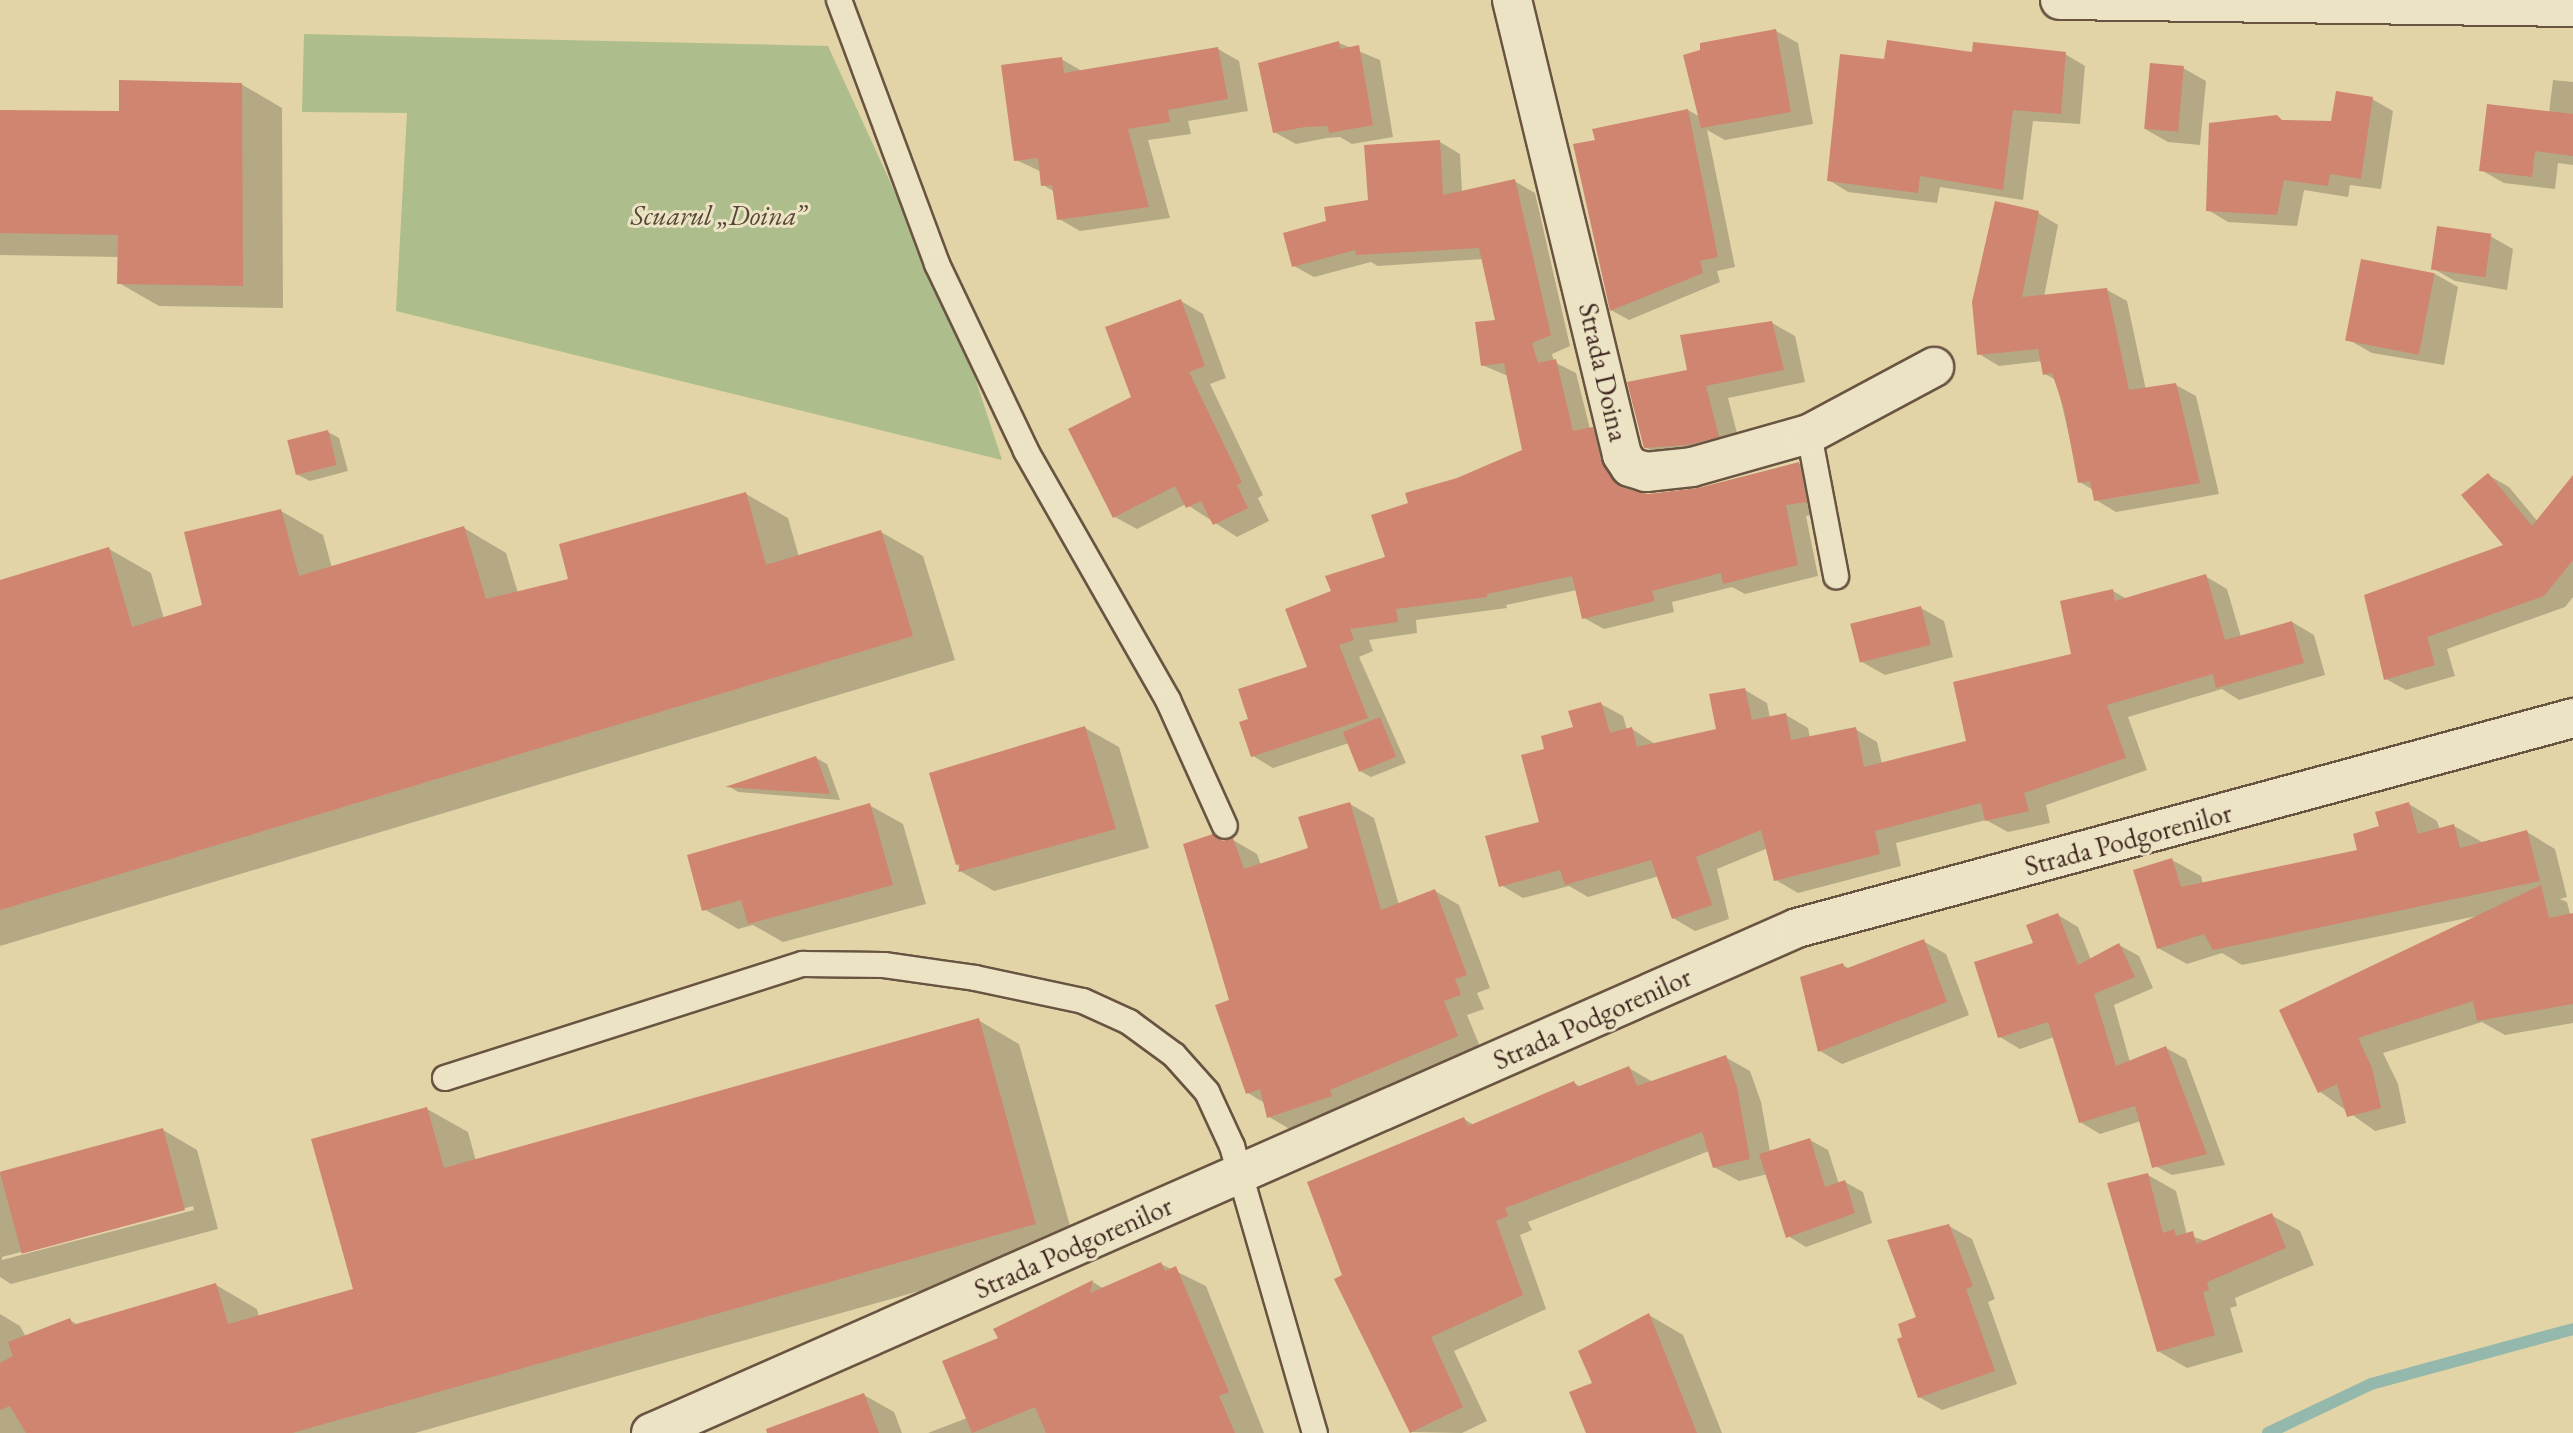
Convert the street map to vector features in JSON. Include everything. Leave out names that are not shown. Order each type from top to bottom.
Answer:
[{"type":"street","name":"Strada Doina","points":[[1512,0],[1599,344],[1622,455],[1630,467],[1646,472],[1692,467],[1809,434],[1934,367]]},
{"type":"street","points":[[2060,0],[2573,7]]},
{"type":"street","name":"Strada Podgorenilor","points":[[651,1433],[1797,928],[2573,718]]},
{"type":"lane","points":[[839,0],[937,264],[1026,451],[1168,700],[1225,826]]},
{"type":"lane","points":[[1809,434],[1836,576]]},
{"type":"lane","points":[[445,1077],[803,964],[884,965],[975,978],[1083,1001],[1129,1023],[1174,1055],[1207,1092],[1223,1122],[1240,1173],[1315,1433]]},
{"type":"green space","name":"Scuarul „Doina”","points":[[304,34],[828,46],[963,341],[1002,460],[396,311],[407,113],[302,112]]},
{"type":"building","points":[[1776,29],[1791,112],[1701,128],[1683,55],[1700,50],[1700,43]]},
{"type":"building","points":[[1887,40],[1972,52],[1973,42],[2066,52],[2061,114],[2013,110],[2003,190],[1920,176],[1918,193],[1827,181],[1840,54],[1884,59]]},
{"type":"building","points":[[1339,41],[1340,49],[1359,45],[1373,125],[1329,133],[1328,126],[1273,133],[1258,63]]},
{"type":"building","points":[[1218,47],[1228,99],[1168,110],[1170,122],[1128,129],[1149,207],[1057,220],[1052,185],[1041,186],[1038,158],[1014,161],[1001,65],[1062,57],[1064,73]]},
{"type":"building","points":[[2150,63],[2184,66],[2178,132],[2144,129]]},
{"type":"building","points":[[119,80],[242,83],[243,286],[117,284],[118,235],[0,233],[0,110],[119,111]]},
{"type":"building","points":[[2336,91],[2373,97],[2361,179],[2330,174],[2328,186],[2284,180],[2277,215],[2206,211],[2209,123],[2277,115],[2282,120],[2331,121]]},
{"type":"building","points":[[2487,104],[2573,114],[2573,156],[2535,151],[2532,177],[2479,171]]},
{"type":"building","points":[[1688,109],[1718,257],[1700,261],[1703,273],[1610,311],[1573,144],[1595,140],[1592,129]]},
{"type":"building","points":[[1440,140],[1443,195],[1515,179],[1551,335],[1532,343],[1538,363],[1556,359],[1573,431],[1593,427],[1601,461],[1612,479],[1623,488],[1648,494],[1698,488],[1799,462],[1807,502],[1786,505],[1798,565],[1723,584],[1721,573],[1652,591],[1655,601],[1582,619],[1572,576],[1487,594],[1487,597],[1396,609],[1398,622],[1350,629],[1354,640],[1339,645],[1368,718],[1251,757],[1239,722],[1248,719],[1238,689],[1307,667],[1285,609],[1331,591],[1325,576],[1385,557],[1371,515],[1408,503],[1405,493],[1457,478],[1522,450],[1504,363],[1481,366],[1475,322],[1495,320],[1479,248],[1356,255],[1355,250],[1292,267],[1283,233],[1326,221],[1324,207],[1368,200],[1364,145]]},
{"type":"building","points":[[1995,201],[2039,211],[2022,297],[2107,288],[2129,390],[2176,383],[2200,483],[2094,501],[2090,481],[2078,483],[2064,409],[2052,373],[2043,375],[2038,349],[1977,355],[1972,302]]},
{"type":"building","points":[[2437,226],[2491,234],[2485,277],[2431,270]]},
{"type":"building","points":[[2361,259],[2435,273],[2419,355],[2345,340]]},
{"type":"building","points":[[1181,299],[1205,366],[1189,372],[1242,482],[1237,485],[1248,508],[1213,525],[1201,501],[1186,508],[1175,486],[1113,518],[1068,429],[1131,397],[1105,327]]},
{"type":"building","points":[[1772,321],[1784,370],[1706,386],[1719,437],[1688,445],[1644,448],[1627,382],[1687,370],[1680,335]]},
{"type":"building","points":[[328,430],[337,465],[296,475],[287,440]]},
{"type":"building","points":[[2488,473],[2532,526],[2573,475],[2573,560],[2544,596],[2427,637],[2435,665],[2384,680],[2364,595],[2503,545],[2461,495]]},
{"type":"building","points":[[746,492],[766,565],[881,530],[913,636],[0,910],[0,580],[109,547],[132,627],[202,605],[184,532],[281,509],[299,576],[464,526],[486,599],[568,579],[559,544]]},
{"type":"building","points":[[2206,574],[2225,640],[2292,621],[2304,663],[2216,688],[2213,674],[2107,705],[2126,758],[2024,793],[2029,811],[1985,821],[1981,803],[1875,831],[1880,854],[1774,881],[1761,830],[1696,857],[1712,905],[1672,919],[1651,860],[1565,885],[1560,870],[1499,887],[1485,836],[1539,822],[1521,755],[1544,749],[1541,736],[1573,727],[1568,711],[1601,702],[1610,733],[1632,727],[1637,747],[1716,729],[1709,694],[1745,688],[1752,720],[1786,713],[1791,740],[1856,727],[1864,767],[1966,741],[1953,682],[2071,654],[2060,601],[2113,589],[2115,601]]},
{"type":"building","points":[[1921,606],[1931,645],[1860,662],[1850,624]]},
{"type":"building","points":[[1380,717],[1396,757],[1359,772],[1343,732]]},
{"type":"building","points":[[1085,726],[1116,829],[958,872],[960,864],[956,865],[929,773]]},
{"type":"building","points":[[816,756],[830,794],[725,787]]},
{"type":"building","points":[[1350,802],[1381,910],[1435,889],[1467,975],[1455,979],[1461,995],[1444,1001],[1458,1036],[1330,1090],[1332,1096],[1267,1118],[1260,1089],[1246,1094],[1215,1005],[1229,1000],[1183,844],[1213,834],[1223,841],[1233,838],[1244,869],[1308,848],[1298,817]]},
{"type":"building","points":[[2409,802],[2418,834],[2454,824],[2460,848],[2527,830],[2540,881],[2213,950],[2204,934],[2157,949],[2133,870],[2172,858],[2181,887],[2357,850],[2353,834],[2379,826],[2375,812]]},
{"type":"building","points":[[870,803],[893,885],[748,924],[741,900],[702,911],[687,855]]},
{"type":"building","points":[[2541,885],[2549,918],[2573,913],[2573,1004],[2477,1021],[2473,1001],[2358,1038],[2372,1068],[2381,1108],[2347,1117],[2337,1084],[2318,1093],[2279,1010]]},
{"type":"building","points":[[2058,913],[2078,965],[2119,943],[2135,977],[2094,994],[2116,1066],[2166,1046],[2207,1154],[2152,1168],[2135,1106],[2079,1123],[2048,1022],[1998,1038],[1974,962],[2033,943],[2026,925]]},
{"type":"building","points":[[1924,939],[1947,1002],[1818,1052],[1800,977],[1843,963],[1845,969]]},
{"type":"building","points":[[979,1018],[1036,1224],[292,1433],[26,1433],[10,1406],[0,1410],[0,1363],[13,1356],[8,1342],[70,1318],[73,1325],[216,1283],[228,1324],[353,1289],[311,1139],[427,1107],[444,1168]]},
{"type":"building","points":[[1726,1055],[1737,1087],[1750,1159],[1713,1168],[1702,1132],[1505,1208],[1508,1216],[1496,1221],[1523,1295],[1431,1337],[1463,1407],[1410,1433],[1334,1279],[1342,1275],[1307,1182],[1464,1117],[1468,1126],[1574,1081],[1577,1087],[1629,1066],[1637,1086]]},
{"type":"building","points":[[163,1128],[185,1210],[22,1254],[0,1172]]},
{"type":"building","points":[[1810,1138],[1825,1187],[1845,1180],[1855,1213],[1786,1238],[1759,1154]]},
{"type":"building","points":[[2148,1173],[2163,1233],[2174,1229],[2176,1236],[2193,1231],[2196,1244],[2272,1213],[2286,1248],[2207,1282],[2209,1290],[2203,1292],[2215,1335],[2157,1352],[2107,1183]]},
{"type":"building","points":[[1949,1224],[1973,1286],[1966,1289],[1995,1371],[1918,1398],[1897,1339],[1902,1337],[1898,1324],[1916,1317],[1887,1240]]},
{"type":"building","points":[[1161,1262],[1165,1271],[1176,1266],[1229,1392],[1219,1396],[1235,1433],[1046,1433],[1035,1407],[972,1433],[942,1361],[998,1338],[993,1329],[1093,1280],[1090,1293]]},
{"type":"building","points":[[1649,1313],[1697,1433],[1586,1433],[1569,1392],[1592,1383],[1578,1351]]},
{"type":"building","points":[[864,1393],[879,1433],[767,1433],[766,1429]]},
{"type":"waterway","points":[[2268,1433],[2371,1384],[2573,1329]]}]
